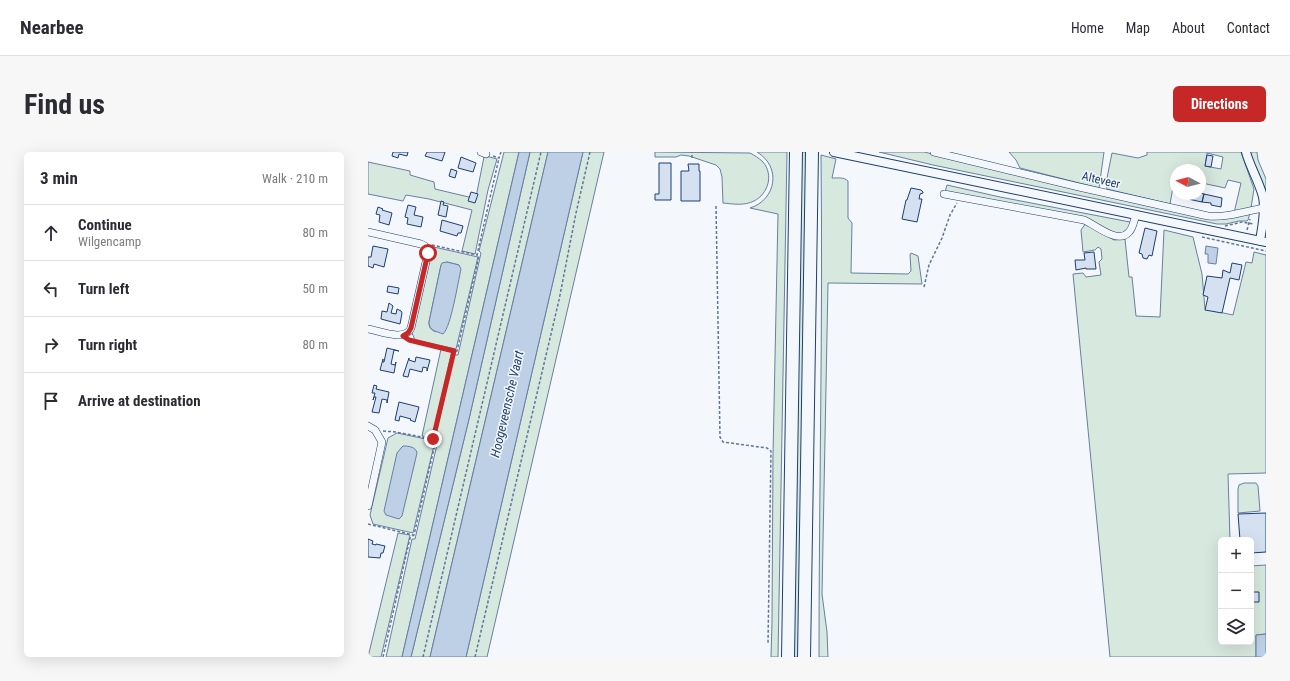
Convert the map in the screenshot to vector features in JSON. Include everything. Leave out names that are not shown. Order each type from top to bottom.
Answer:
[{"type":"highway","points":[[788,657],[796,152]]},
{"type":"highway","points":[[804,657],[812,152]]},
{"type":"highway","points":[[806,554],[813,657]]},
{"type":"street","points":[[834,152],[1263,241],[1264,208],[1262,195],[1248,161],[1246,152]]},
{"type":"street","name":"Alteveer","points":[[934,152],[1208,216],[1225,216],[1264,208]]},
{"type":"street","points":[[944,194],[1084,220],[1116,237],[1123,236],[1130,232],[1136,215]]},
{"type":"street","points":[[368,232],[421,244],[425,246],[428,257],[411,328],[408,333],[403,336],[398,336],[368,329]]},
{"type":"street","points":[[368,426],[375,430],[382,442],[368,506]]},
{"type":"path","points":[[383,657],[410,538],[414,535],[436,440],[433,439],[454,351],[457,351],[480,256],[477,255],[501,152]]},
{"type":"path","points":[[423,657],[541,152]]},
{"type":"path","points":[[475,657],[559,300],[590,152]]},
{"type":"path","points":[[692,152],[692,158]]},
{"type":"path","points":[[483,153],[499,158]]},
{"type":"path","points":[[924,287],[929,265],[942,238],[950,215],[960,198]]},
{"type":"path","points":[[716,206],[720,437],[723,442],[767,448],[771,451],[768,644]]},
{"type":"path","points":[[421,244],[477,255]]},
{"type":"path","points":[[403,336],[409,340],[454,351]]},
{"type":"path","points":[[375,430],[396,432],[433,439]]},
{"type":"path","points":[[368,524],[414,535]]},
{"type":"shaded area","points":[[504,152],[519,152],[402,657],[386,657],[412,539],[415,539],[439,436],[436,435],[454,355],[458,355],[481,253],[479,251]]},
{"type":"shaded area","points":[[530,152],[548,152],[430,657],[411,657],[469,419]]},
{"type":"shaded area","points":[[583,152],[604,152],[487,657],[466,657]]},
{"type":"shaded area","points":[[655,152],[750,153],[763,162],[766,167],[769,178],[768,184],[763,194],[750,203],[723,203],[722,177],[720,169],[716,165],[689,156],[681,155],[676,157],[655,157]]},
{"type":"shaded area","points":[[757,152],[787,152],[778,657],[771,657],[778,214],[750,208],[759,204],[766,198],[773,183],[773,174],[770,166],[765,158]]},
{"type":"shaded area","points":[[801,152],[806,152],[800,657],[792,657]]},
{"type":"shaded area","points":[[879,152],[924,152],[1199,217],[1250,213],[1247,221],[1217,224],[933,165]]},
{"type":"shaded area","points":[[1009,152],[1104,152],[1099,188],[1020,168],[1016,160]]},
{"type":"shaded area","points":[[1147,152],[1241,152],[1254,189],[1251,208],[1234,213],[1241,183],[1228,180],[1225,188],[1206,184],[1206,166],[1221,169],[1223,157],[1207,153],[1205,164],[1170,164],[1170,204],[1107,189],[1106,183],[1112,153],[1138,158],[1147,155]]},
{"type":"shaded area","points":[[1250,152],[1257,152],[1258,160],[1266,179],[1266,194],[1257,174]]},
{"type":"shaded area","points":[[821,155],[836,159],[832,178],[843,178],[848,181],[848,218],[852,223],[851,273],[908,274],[911,271],[911,253],[918,256],[922,284],[828,283],[822,594],[827,632],[828,657],[819,657],[822,281]]},
{"type":"shaded area","points":[[486,156],[497,159],[488,190],[475,254],[462,251],[472,210],[406,195],[403,201],[368,194],[368,162],[410,171],[410,175],[434,182],[435,189],[473,198],[476,197],[484,157]]},
{"type":"shaded area","points":[[947,185],[1000,197],[1130,222],[1130,227],[1123,234],[1113,233],[1092,221],[945,192]]},
{"type":"shaded area","points":[[1086,223],[1114,240],[1125,239],[1129,277],[1132,277],[1136,316],[1160,317],[1164,230],[1193,237],[1202,274],[1205,309],[1233,315],[1246,262],[1252,263],[1254,252],[1266,255],[1266,473],[1228,474],[1230,537],[1218,537],[1218,645],[1254,645],[1254,566],[1266,565],[1266,634],[1256,635],[1256,657],[1110,657],[1073,274],[1083,273],[1086,277],[1101,275],[1099,262],[1102,259],[1101,249],[1098,247],[1095,250],[1083,252],[1081,230]]},
{"type":"shaded area","points":[[434,247],[478,257],[456,349],[415,340],[412,333]],"holes":[[[447,262],[459,265],[436,332],[429,326],[429,322],[441,265]]]},
{"type":"shaded area","points":[[441,349],[452,351],[432,438],[422,436]]},
{"type":"shaded area","points":[[397,433],[435,441],[413,533],[373,524],[370,515],[388,438]]},
{"type":"shaded area","points":[[1244,483],[1256,483],[1258,486],[1260,511],[1238,513],[1238,489],[1239,485]]},
{"type":"shaded area","points":[[398,533],[410,535],[381,657],[368,657]]},
{"type":"water","points":[[519,152],[530,152],[469,419],[411,657],[402,657]]},
{"type":"water","name":"Hoogeveensche Vaart","points":[[548,152],[583,152],[466,657],[430,657]]},
{"type":"water","points":[[1206,246],[1218,248],[1216,264],[1208,263],[1208,254],[1205,254]]},
{"type":"water","points":[[447,262],[459,265],[461,269],[449,323],[443,334],[432,329],[429,322],[441,265],[442,263]]},
{"type":"water","points":[[403,446],[414,448],[417,453],[402,516],[399,519],[386,515],[384,511],[397,453]]},
{"type":"water","points":[[1266,634],[1266,657],[1256,657],[1256,635]]},
{"type":"building","points":[[393,152],[408,152],[407,156],[399,154],[398,158],[392,156]]},
{"type":"building","points":[[427,152],[445,152],[442,161],[425,156]]},
{"type":"building","points":[[1207,155],[1213,156],[1211,167],[1206,166]]},
{"type":"building","points":[[461,157],[476,163],[473,172],[458,168]]},
{"type":"building","points":[[659,163],[671,163],[671,200],[655,200],[655,194],[659,194]]},
{"type":"building","points":[[688,164],[699,164],[700,201],[681,201],[681,171],[689,171]]},
{"type":"building","points":[[451,169],[457,171],[455,178],[449,176]]},
{"type":"building","points":[[911,188],[921,190],[923,192],[920,194],[919,199],[922,199],[917,222],[902,219],[906,200]]},
{"type":"building","points":[[471,192],[478,194],[475,203],[468,201]]},
{"type":"building","points":[[1206,194],[1222,198],[1221,207],[1211,205],[1211,203],[1202,202],[1202,200],[1206,200]]},
{"type":"building","points":[[441,201],[444,202],[443,205],[448,206],[446,217],[438,215]]},
{"type":"building","points":[[408,205],[416,207],[414,215],[423,217],[421,227],[407,224],[408,218],[405,217]]},
{"type":"building","points":[[378,207],[392,213],[389,225],[379,222],[380,215],[376,214]]},
{"type":"building","points":[[442,220],[463,226],[461,233],[458,233],[457,236],[440,231]]},
{"type":"building","points":[[1145,228],[1157,231],[1152,256],[1149,255],[1147,259],[1143,258],[1142,254],[1139,253]]},
{"type":"building","points":[[373,246],[388,249],[384,267],[374,264],[373,268],[368,266],[368,257],[371,257]]},
{"type":"building","points":[[1094,252],[1096,269],[1086,268],[1076,270],[1075,260],[1085,260],[1084,253]]},
{"type":"building","points":[[1232,263],[1242,265],[1239,280],[1230,278],[1222,313],[1205,310],[1208,297],[1203,295],[1207,276],[1222,278],[1223,270],[1230,273]]},
{"type":"building","points":[[388,286],[399,288],[398,294],[387,292]]},
{"type":"building","points":[[389,303],[393,306],[391,313],[396,314],[397,309],[401,311],[400,324],[381,319],[382,311],[387,312]]},
{"type":"building","points":[[387,348],[399,351],[394,350],[391,364],[395,365],[396,362],[394,373],[380,370],[383,359],[384,362]]},
{"type":"building","points":[[416,357],[430,360],[427,371],[427,368],[423,367],[422,372],[410,369],[408,377],[403,376],[409,358],[409,360],[415,362]]},
{"type":"building","points":[[374,385],[377,386],[376,389],[389,392],[387,403],[387,400],[382,399],[379,413],[372,412],[376,397],[374,397],[373,400],[375,393],[372,393]]},
{"type":"building","points":[[399,402],[419,407],[415,422],[410,420],[411,419],[400,416],[399,421],[395,420]]},
{"type":"building","points":[[1266,513],[1266,552],[1254,553],[1254,537],[1240,537],[1238,514]]},
{"type":"building","points":[[368,539],[373,541],[372,544],[385,546],[380,558],[368,557]]},
{"type":"building","points":[[1254,592],[1259,592],[1259,602],[1254,602]]},
{"type":"route","points":[[428,253],[411,328],[408,333],[403,336],[409,340],[454,351],[433,439]]}]
